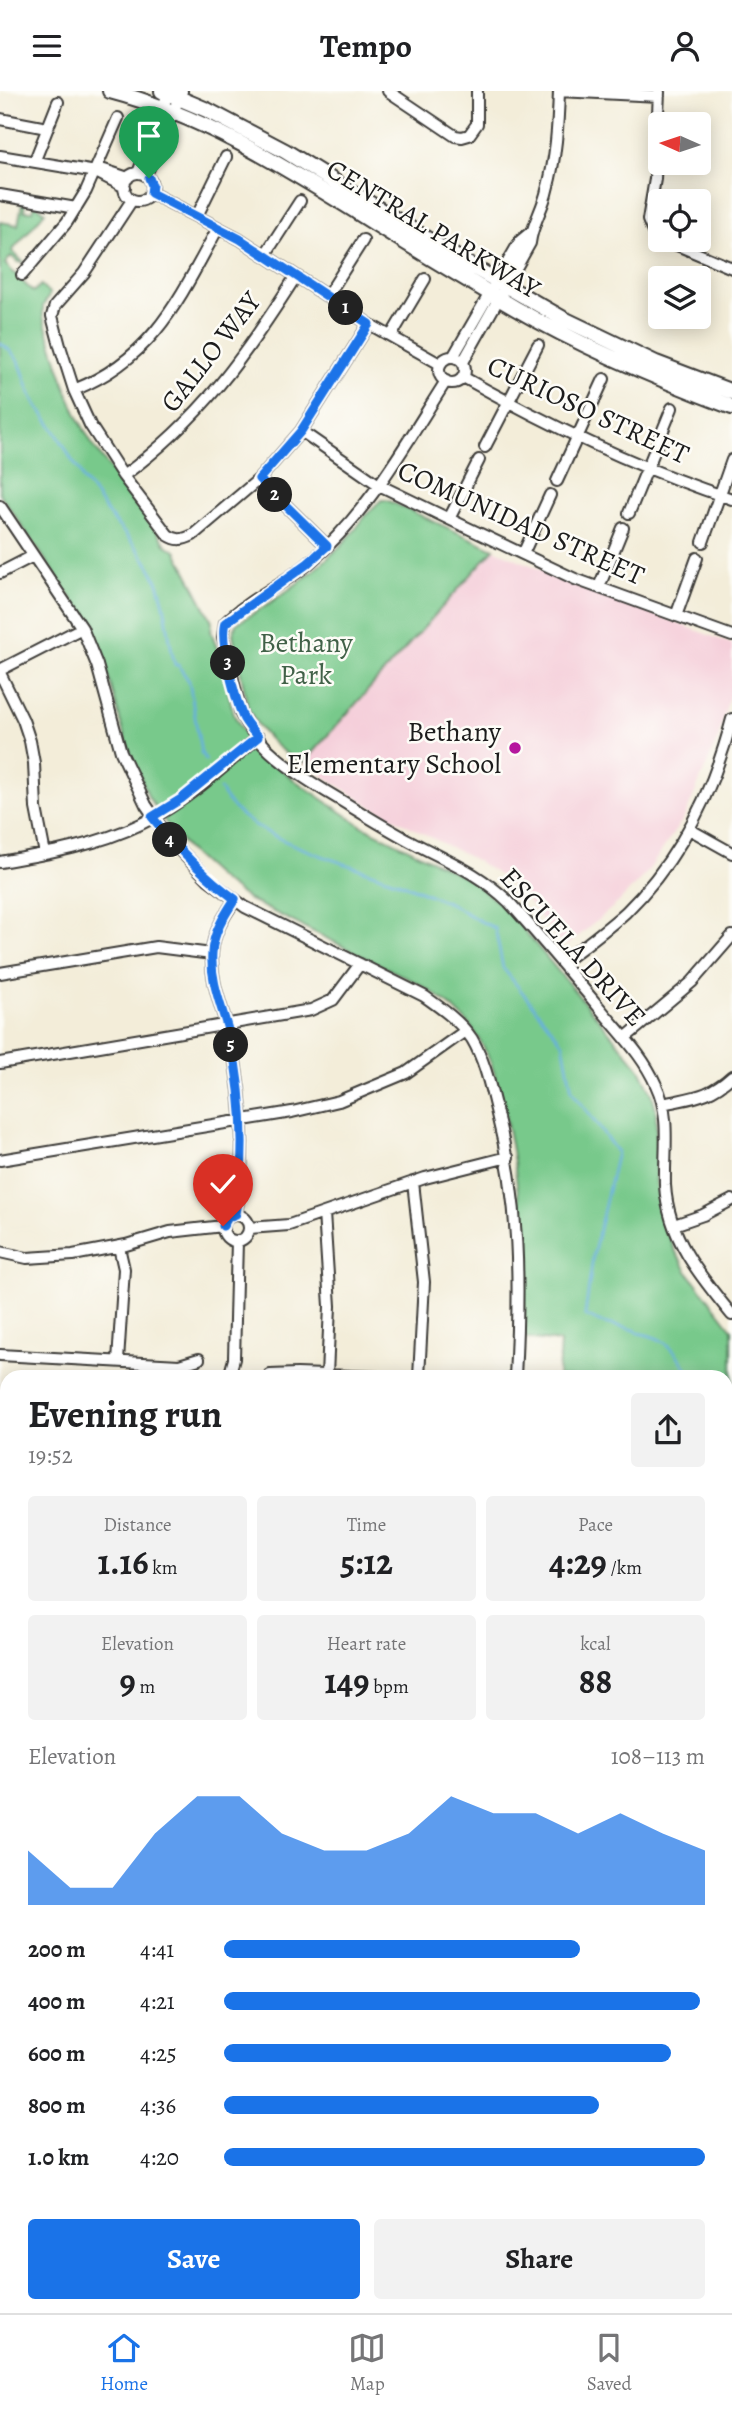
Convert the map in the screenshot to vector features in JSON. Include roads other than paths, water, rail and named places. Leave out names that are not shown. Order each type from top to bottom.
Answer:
[{"type":"main road","name":"CENTRAL PARKWAY","points":[[110,91],[171,97],[285,151],[589,347],[651,376],[732,407]]},
{"type":"main road","name":"CENTRAL PARKWAY","points":[[497,290],[656,363],[732,393]]},
{"type":"street","points":[[388,91],[455,136],[462,137],[469,135],[477,124],[477,91]]},
{"type":"street","points":[[458,360],[497,290],[530,243],[531,232],[547,194],[554,164],[559,91],[659,94],[652,189]]},
{"type":"street","points":[[0,156],[96,172],[104,170],[134,178],[152,185],[151,193],[141,201],[127,196],[134,178],[171,97]]},
{"type":"street","points":[[34,160],[58,101]]},
{"type":"street","points":[[22,275],[76,208],[96,172],[118,118]]},
{"type":"street","points":[[0,119],[47,128]]},
{"type":"street","points":[[197,216],[226,157]]},
{"type":"street","points":[[151,193],[265,255],[369,324],[440,365]]},
{"type":"street","points":[[0,195],[76,208]]},
{"type":"street","points":[[132,199],[84,273],[55,306],[52,316],[74,390],[96,436],[123,476],[168,534],[175,539],[183,540],[193,535],[259,479],[301,431],[369,324]]},
{"type":"street","points":[[265,255],[300,201]]},
{"type":"street","points":[[74,390],[115,370],[150,338],[179,297],[218,228]]},
{"type":"street","points":[[328,295],[363,240]]},
{"type":"street","points":[[694,252],[732,268]]},
{"type":"street","name":"GALLO WAY","points":[[123,476],[177,433],[206,403],[236,366],[296,276]]},
{"type":"street","points":[[391,336],[425,279]]},
{"type":"street","points":[[485,447],[538,345]]},
{"type":"street","points":[[445,359],[458,360],[465,370],[463,377],[453,383],[446,381],[440,376],[440,365],[445,359]]},
{"type":"street","name":"CURIOSO STREET","points":[[463,377],[508,403],[578,436],[648,467],[732,499]]},
{"type":"street","points":[[557,481],[604,379]]},
{"type":"street","points":[[259,479],[327,546],[379,485],[446,381]]},
{"type":"street","points":[[629,513],[672,408]]},
{"type":"street","name":"COMUNIDAD STREET","points":[[301,431],[379,485],[449,519],[598,587],[732,636]]},
{"type":"street","points":[[449,519],[479,460]]},
{"type":"street","points":[[703,542],[732,460]]},
{"type":"street","points":[[523,554],[550,495]]},
{"type":"street","points":[[0,506],[82,628],[97,665],[121,752],[152,817],[169,838],[209,880],[245,907],[424,996],[466,1031],[478,1049],[487,1073],[508,1157],[517,1235],[519,1296],[515,1370]]},
{"type":"street","points":[[598,587],[623,528]]},
{"type":"street","name":"ESCUELA DRIVE","points":[[327,546],[307,564],[228,619],[223,629],[225,648],[241,714],[258,737],[308,781],[411,842],[467,869],[489,883],[509,902],[625,1038],[646,1066],[663,1104],[666,1119],[665,1185],[667,1204],[674,1225],[687,1257],[732,1315]]},
{"type":"street","points":[[0,573],[33,556]]},
{"type":"street","points":[[677,616],[697,558]]},
{"type":"street","points":[[45,854],[36,808],[30,741],[0,671],[82,628]]},
{"type":"street","points":[[562,963],[625,912],[657,879],[706,798],[722,758],[732,719]]},
{"type":"street","points":[[0,862],[45,854],[111,836],[152,817],[181,799],[258,737]]},
{"type":"street","points":[[689,829],[732,853]]},
{"type":"street","points":[[235,899],[217,930],[212,954],[212,973],[235,1068],[241,1120],[242,1163],[236,1214]]},
{"type":"street","points":[[625,1038],[692,982],[732,936]]},
{"type":"street","points":[[0,973],[156,947],[212,954]]},
{"type":"street","points":[[0,1063],[311,1010],[339,994],[360,964]]},
{"type":"street","points":[[0,1160],[339,1101],[406,1073],[466,1031]]},
{"type":"street","points":[[663,1104],[705,1096],[732,1076]]},
{"type":"street","points":[[249,1228],[289,1225],[413,1182],[508,1157]]},
{"type":"street","points":[[413,1182],[424,1282],[419,1370]]},
{"type":"street","points":[[674,1225],[703,1215],[732,1200]]},
{"type":"street","points":[[324,1213],[330,1306],[327,1370]]},
{"type":"street","points":[[236,1214],[246,1219],[249,1228],[244,1238],[237,1241],[226,1237],[223,1226],[228,1217],[236,1214]]},
{"type":"street","points":[[0,1252],[27,1258],[73,1255],[119,1247],[170,1232],[223,1226]]},
{"type":"street","points":[[236,1370],[234,1359],[237,1241]]},
{"type":"street","points":[[117,1361],[124,1269],[119,1247]]},
{"type":"street","points":[[0,1355],[179,1365],[199,1359]]},
{"type":"street","points":[[231,1370],[234,1359]]},
{"type":"waterway","points":[[0,343],[16,357],[33,398],[60,438],[83,480],[155,576],[164,606],[175,665],[178,665],[189,681],[201,753],[206,760]]},
{"type":"waterway","points":[[220,789],[234,808],[254,825],[280,839],[440,899],[495,928],[503,968],[563,1043],[572,1091],[617,1152],[593,1256],[585,1315],[599,1322],[657,1338],[676,1353],[687,1370]]},
{"type":"place","name":"Bethany Elementary School","points":[[515,748]]},
{"type":"park label","name":"Bethany Park","points":[[306,659]]}]
